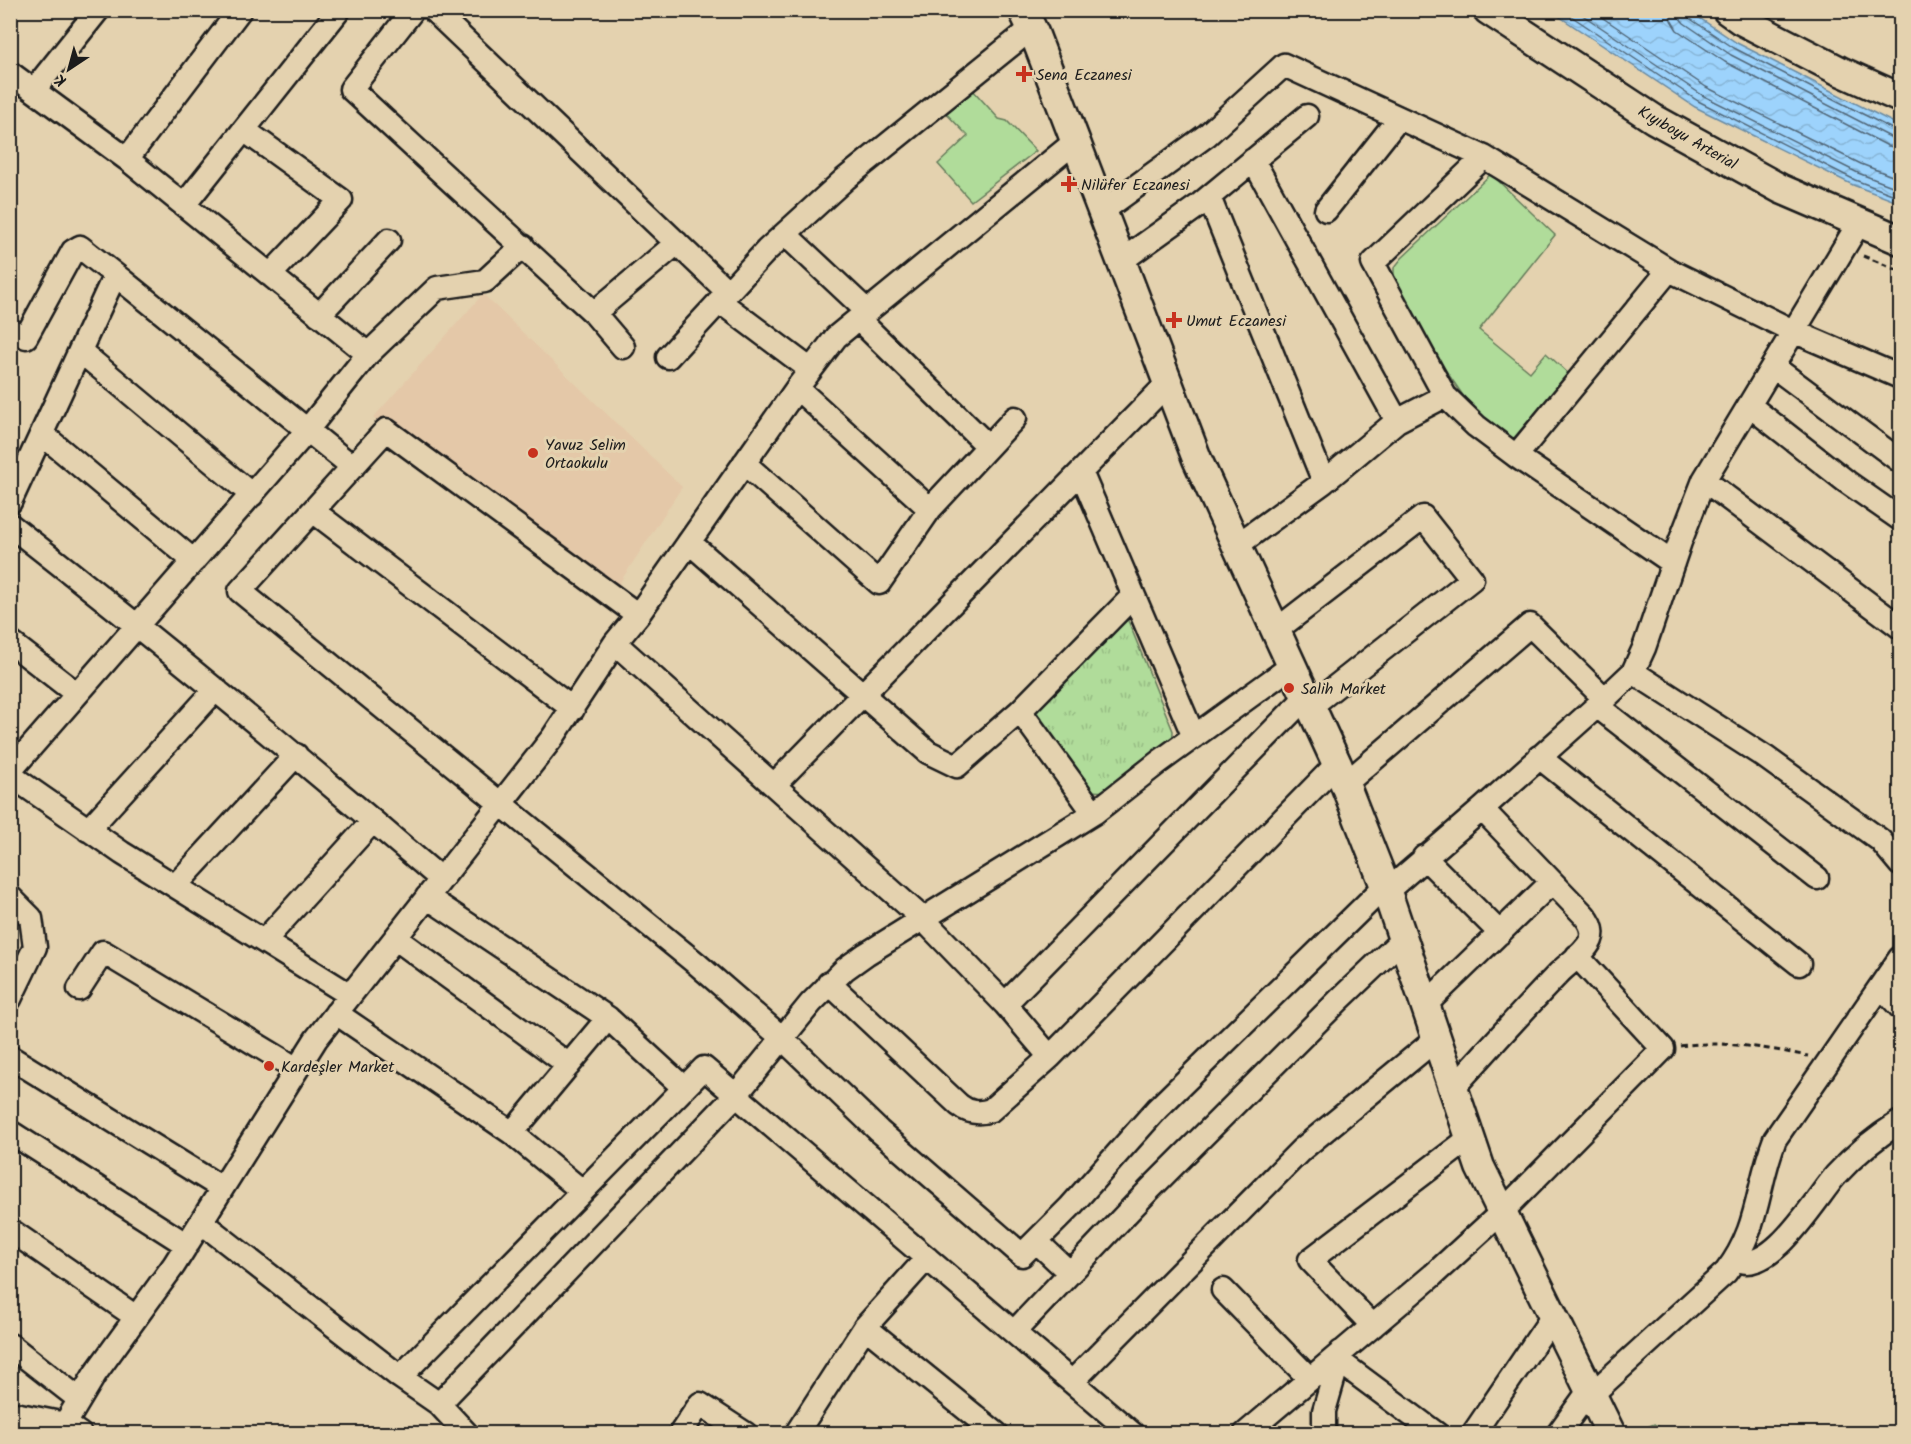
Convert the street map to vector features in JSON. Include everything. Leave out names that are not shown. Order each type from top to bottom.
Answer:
[{"type":"main road","name":"Kıyıboyu Arterial","points":[[1488,10],[1654,119],[1780,189],[1900,240]]},
{"type":"main road","points":[[1727,10],[1741,20],[1840,71],[1900,98]]},
{"type":"main road","points":[[1027,19],[1197,459],[1341,774],[1386,889],[1480,1167],[1611,1434]]},
{"type":"street","points":[[34,90],[98,10]]},
{"type":"street","points":[[127,159],[240,10]]},
{"type":"street","points":[[184,205],[339,10]]},
{"type":"street","points":[[413,10],[351,88],[594,313],[623,347]]},
{"type":"street","points":[[433,10],[677,243],[724,297],[930,509]]},
{"type":"street","points":[[668,357],[767,250],[1027,19]]},
{"type":"street","points":[[1102,211],[1207,135],[1284,65],[1484,158],[1669,270],[1793,331],[1900,377]]},
{"type":"street","points":[[10,73],[127,159],[368,354]]},
{"type":"street","points":[[1121,261],[1209,197],[1307,116]]},
{"type":"street","points":[[1326,210],[1399,118]]},
{"type":"street","points":[[244,130],[340,200],[270,275]]},
{"type":"street","points":[[10,1413],[68,1430],[79,1399],[187,1245],[316,1039],[573,708],[615,643],[638,615],[804,379],[836,338],[1076,141]]},
{"type":"street","points":[[1484,158],[1373,262],[1445,396],[1476,426],[1516,456],[1673,563]]},
{"type":"street","points":[[1253,160],[1397,421]]},
{"type":"street","points":[[1209,197],[1324,482]]},
{"type":"street","points":[[638,615],[386,430],[240,591],[697,964],[781,1038],[879,1131],[1022,1255],[1070,1207],[1157,1109],[1386,889],[1482,809],[1633,672],[1644,648],[1704,480],[1859,223]]},
{"type":"street","points":[[785,234],[988,446]]},
{"type":"street","points":[[319,315],[388,240]]},
{"type":"street","points":[[594,313],[677,243]]},
{"type":"street","points":[[10,771],[308,430],[368,354],[437,288],[485,281],[523,246]]},
{"type":"street","points":[[10,330],[26,337],[73,251],[80,247],[353,467]]},
{"type":"street","points":[[1516,456],[1669,270]]},
{"type":"street","points":[[10,502],[113,279],[123,281]]},
{"type":"street","points":[[80,351],[252,495]]},
{"type":"street","points":[[1774,366],[1900,461]]},
{"type":"street","points":[[774,785],[1168,383]]},
{"type":"street","points":[[1236,546],[1324,482],[1397,421],[1445,396]]},
{"type":"street","points":[[1749,406],[1847,482],[1900,519]]},
{"type":"street","points":[[744,463],[879,583],[930,509],[1015,418]]},
{"type":"street","points":[[42,434],[194,561]]},
{"type":"street","points":[[1081,472],[1194,737]]},
{"type":"street","points":[[1704,480],[1900,627]]},
{"type":"street","points":[[313,511],[573,708]]},
{"type":"street","points":[[1005,1004],[1309,701],[1472,579],[1423,517],[1275,631]]},
{"type":"street","points":[[10,525],[216,689],[441,879]]},
{"type":"street","points":[[689,542],[928,752],[957,766],[1020,711],[1133,596]]},
{"type":"street","points":[[829,983],[959,1105],[970,1112],[984,1113],[991,1110],[1050,1057],[1341,774],[1530,626],[1600,702],[1817,878]]},
{"type":"street","points":[[10,642],[77,694]]},
{"type":"street","points":[[615,643],[922,919],[1005,1004],[1050,1057]]},
{"type":"street","points":[[439,1404],[736,1095],[829,983],[866,954],[1094,813],[1293,665]]},
{"type":"street","points":[[1633,672],[1764,757],[1861,826],[1880,840],[1900,864]]},
{"type":"street","points":[[88,830],[216,689]]},
{"type":"street","points":[[1020,711],[1094,813]]},
{"type":"street","points":[[175,886],[296,755]]},
{"type":"street","points":[[1539,757],[1799,964]]},
{"type":"street","points":[[10,775],[88,830],[351,995]]},
{"type":"street","points":[[1453,1088],[1577,956],[1590,941],[1593,932],[1591,923],[1482,809]]},
{"type":"street","points":[[264,941],[373,821]]},
{"type":"street","points":[[1424,857],[1500,933]]},
{"type":"street","points":[[1425,1005],[1552,882]]},
{"type":"street","points":[[10,897],[31,918],[35,947],[10,999]]},
{"type":"street","points":[[427,897],[608,1018],[684,1088]]},
{"type":"street","points":[[395,938],[569,1065]]},
{"type":"street","points":[[1014,1332],[1149,1190],[1403,939]]},
{"type":"street","points":[[78,989],[103,952],[297,1069]]},
{"type":"street","points":[[1245,1434],[1340,1357],[1502,1212],[1663,1049],[1577,956]]},
{"type":"street","points":[[1558,1434],[1590,1393],[1726,1272],[1736,1259],[1751,1227],[1767,1160],[1775,1139],[1900,958]]},
{"type":"street","points":[[1881,986],[1900,1006]]},
{"type":"street","points":[[336,1013],[512,1133],[582,1191]]},
{"type":"street","points":[[512,1133],[608,1018]]},
{"type":"street","points":[[1072,1382],[1301,1150],[1436,1039]]},
{"type":"street","points":[[10,1057],[222,1188]]},
{"type":"street","points":[[400,1377],[704,1068],[1133,1434]]},
{"type":"street","points":[[1736,1259],[1740,1262],[1754,1262],[1772,1252],[1835,1175],[1881,1134],[1900,1122]]},
{"type":"street","points":[[10,1132],[187,1245]]},
{"type":"street","points":[[1373,1326],[1310,1260],[1470,1138]]},
{"type":"street","points":[[201,1222],[400,1377],[439,1404],[467,1434]]},
{"type":"street","points":[[10,1230],[136,1317]]},
{"type":"street","points":[[1036,1241],[1070,1273]]},
{"type":"street","points":[[796,1434],[865,1327],[927,1258]]},
{"type":"street","points":[[1223,1290],[1310,1379]]},
{"type":"street","points":[[1473,1434],[1553,1316]]},
{"type":"street","points":[[865,1327],[997,1434]]},
{"type":"street","points":[[10,1345],[79,1399]]},
{"type":"street","points":[[1324,1434],[1324,1411],[1340,1357]]},
{"type":"street","points":[[1340,1357],[1437,1434]]},
{"type":"street","points":[[680,1434],[700,1404],[746,1434]]},
{"type":"path","points":[[1845,248],[1900,272]]},
{"type":"path","points":[[1663,1049],[1698,1044],[1736,1044],[1830,1061]]},
{"type":"shaded area","name":"Yavuz Selim Ortaokulu","points":[[483,294],[682,487],[611,596],[373,418]]},
{"type":"green space","points":[[962,78],[999,119],[1007,121],[1036,151],[971,201],[938,164],[968,136],[937,104]]},
{"type":"green space","points":[[1491,174],[1555,235],[1479,330],[1530,372],[1546,353],[1569,374],[1512,440],[1471,407],[1444,368],[1394,278],[1394,268],[1402,258]]},
{"type":"green space","points":[[1127,618],[1173,731],[1172,749],[1110,792],[1088,791],[1036,721],[1038,708]]},
{"type":"green space","points":[[1654,1424],[1668,1433],[1635,1432]]},
{"type":"water","points":[[1551,11],[1689,11],[1737,43],[1900,126],[1900,203],[1853,185],[1695,107]]},
{"type":"place","name":"Sena Eczanesi","points":[[1024,74]]},
{"type":"place","name":"Nilüfer Eczanesi","points":[[1069,184]]},
{"type":"place","name":"Umut Eczanesi","points":[[1174,320]]},
{"type":"place","name":"Yavuz Selim Ortaokulu","points":[[533,453]]},
{"type":"place","name":"Salih Market","points":[[1289,688]]},
{"type":"place","name":"Kardeşler Market","points":[[269,1066]]}]
